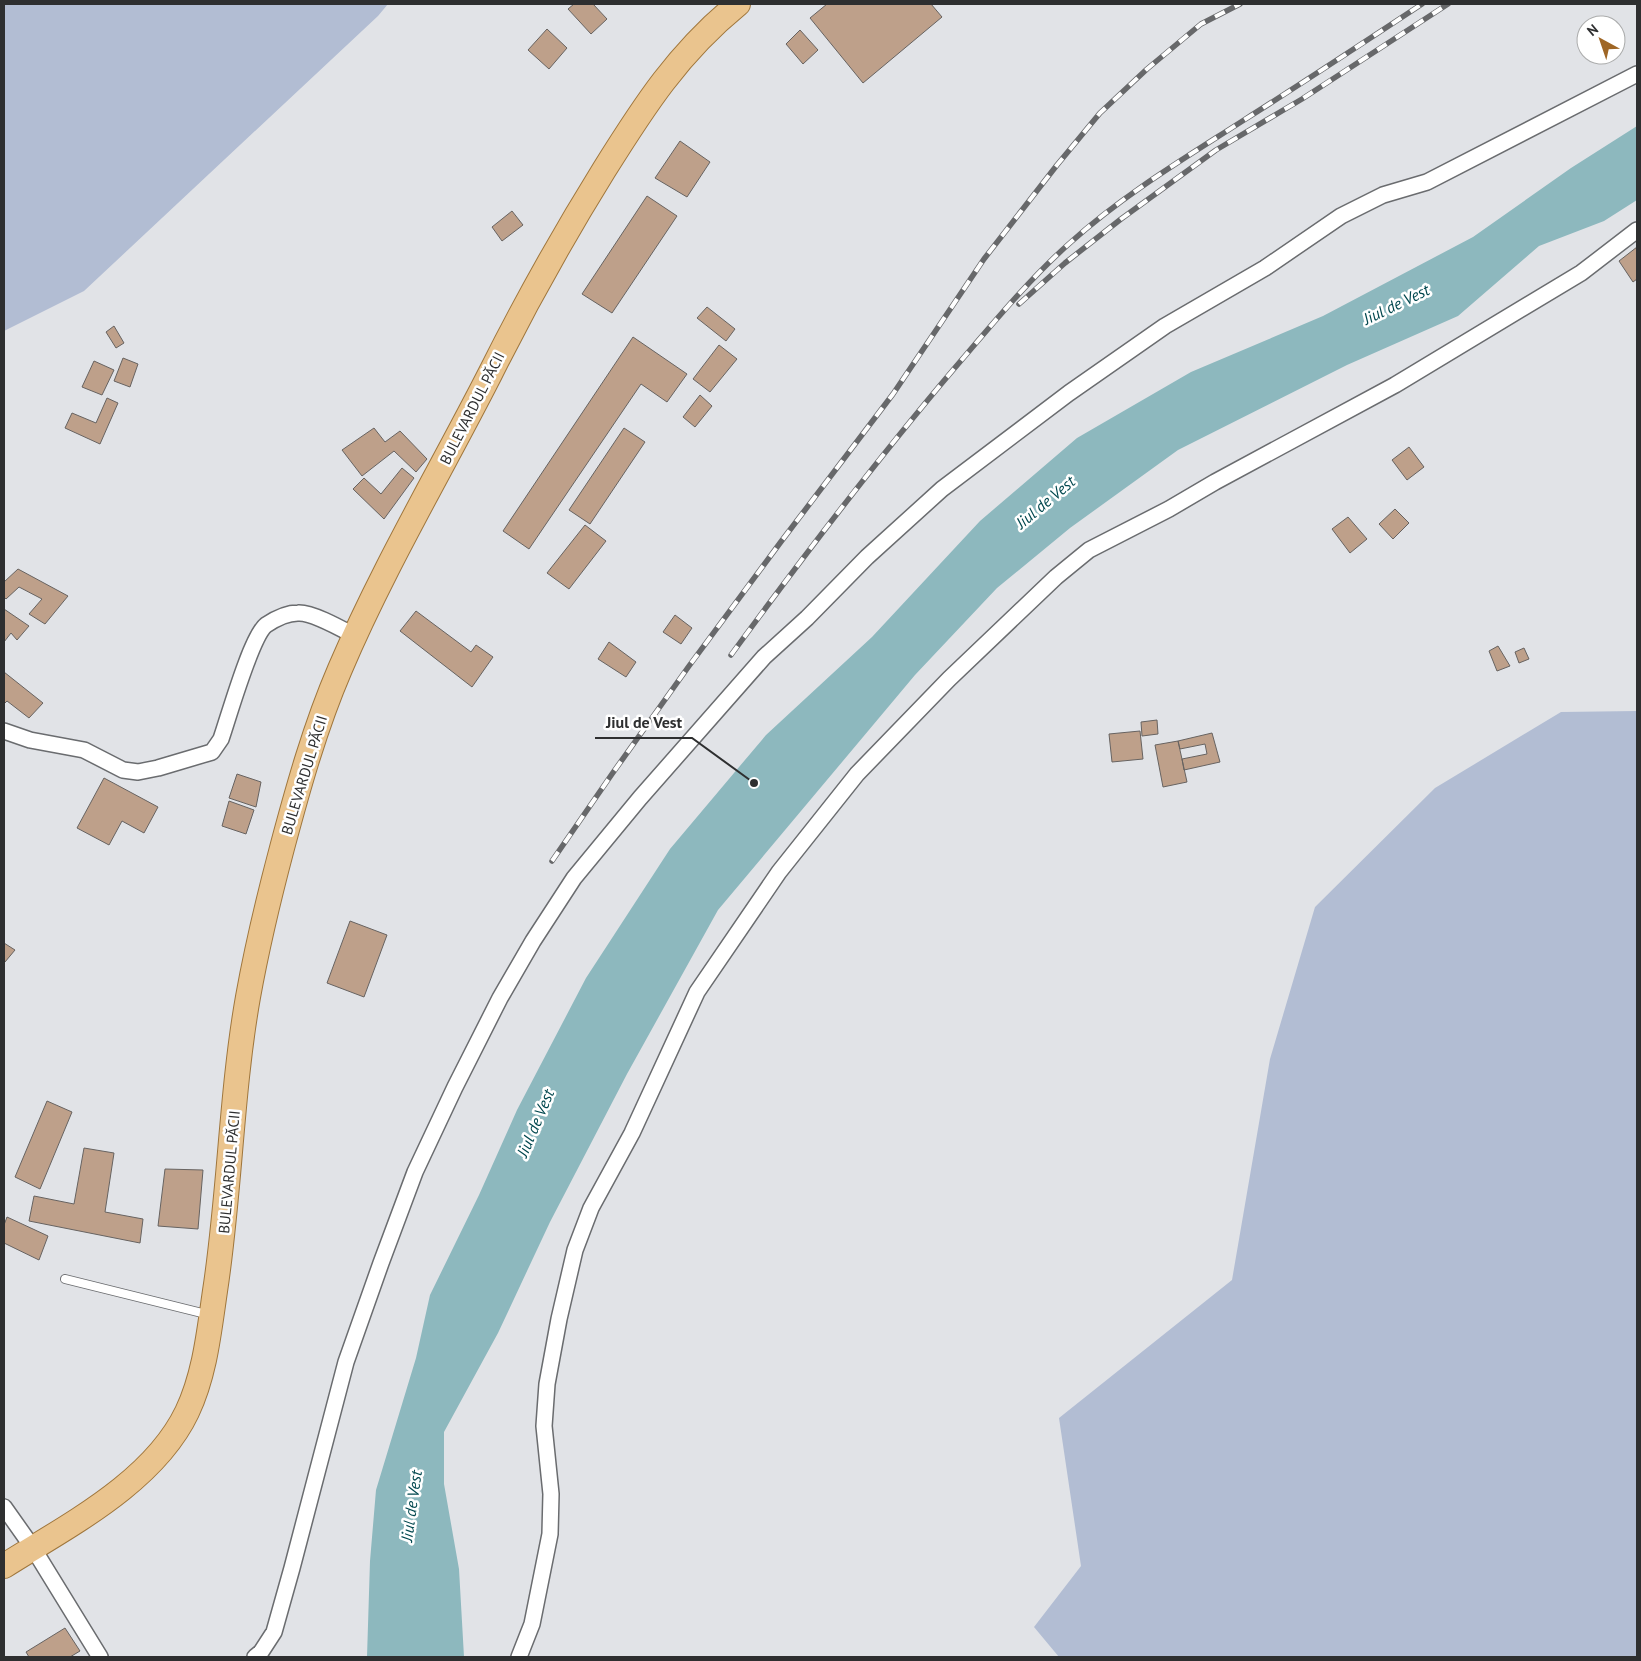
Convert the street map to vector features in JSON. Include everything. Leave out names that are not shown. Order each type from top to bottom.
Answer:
[{"type":"main road","name":"BULEVARDUL PĂCII","points":[[4,1566],[122,1488],[163,1448],[186,1415],[203,1367],[212,1316],[222,1240],[243,1029],[253,967],[308,756],[324,708],[355,636],[516,322],[578,212],[634,122],[665,78],[705,34],[738,4]]},
{"type":"street","points":[[256,1657],[274,1632],[346,1362],[415,1172],[500,998],[533,941],[574,878],[640,798],[764,657],[807,618],[867,557],[942,490],[1069,393],[1166,326],[1265,268],[1341,216],[1383,196],[1427,182],[1637,74]]},
{"type":"street","points":[[520,1657],[532,1624],[550,1534],[551,1494],[544,1426],[547,1384],[559,1319],[575,1250],[591,1208],[632,1133],[697,992],[779,872],[857,774],[949,679],[1056,577],[1089,550],[1169,509],[1427,366],[1581,273],[1637,230]]},
{"type":"street","points":[[4,731],[30,740],[84,750],[123,770],[138,772],[166,766],[212,752],[222,739],[253,646],[265,626],[283,616],[300,612],[323,620],[355,636]]},
{"type":"street","points":[[4,1507],[33,1548],[100,1657]]},
{"type":"lane","points":[[65,1279],[212,1316]]},
{"type":"shaded area","points":[[4,4],[388,4],[378,16],[84,291],[4,331]]},
{"type":"shaded area","points":[[1637,711],[1637,1657],[1059,1657],[1034,1627],[1081,1566],[1059,1418],[1232,1280],[1270,1059],[1315,907],[1435,788],[1561,712]]},
{"type":"water","points":[[1637,126],[1637,200],[1604,221],[1539,246],[1458,316],[1347,365],[1178,450],[1070,528],[997,588],[915,675],[718,910],[627,1074],[550,1222],[498,1333],[444,1432],[444,1484],[459,1569],[464,1657],[367,1657],[370,1561],[376,1490],[416,1358],[430,1295],[479,1195],[517,1110],[586,978],[670,849],[766,735],[872,637],[980,521],[1077,438],[1191,372],[1323,316],[1473,237],[1571,168]]},
{"type":"building","points":[[574,4],[593,4],[607,19],[591,34],[568,9]]},
{"type":"building","points":[[827,4],[931,4],[942,17],[863,83],[810,18]]},
{"type":"building","points":[[547,29],[567,48],[549,69],[528,50]]},
{"type":"building","points":[[800,30],[818,50],[803,64],[786,44]]},
{"type":"building","points":[[680,141],[710,162],[687,197],[655,178]]},
{"type":"building","points":[[647,196],[677,216],[612,313],[582,294]]},
{"type":"building","points":[[512,211],[523,225],[502,241],[492,227]]},
{"type":"building","points":[[1637,247],[1637,279],[1633,282],[1619,261]]},
{"type":"building","points":[[707,307],[735,329],[726,341],[697,318]]},
{"type":"building","points":[[114,326],[124,343],[116,348],[106,332]]},
{"type":"building","points":[[633,337],[687,374],[667,402],[641,384],[529,549],[503,531]]},
{"type":"building","points":[[719,345],[737,359],[710,392],[693,379]]},
{"type":"building","points":[[123,358],[138,364],[130,387],[114,381]]},
{"type":"building","points":[[94,361],[114,370],[102,395],[82,387]]},
{"type":"building","points":[[700,395],[712,406],[695,427],[683,417]]},
{"type":"building","points":[[107,398],[118,403],[100,444],[65,428],[72,413],[96,423]]},
{"type":"building","points":[[374,428],[385,442],[400,431],[427,459],[416,472],[394,451],[362,476],[342,450]]},
{"type":"building","points":[[624,428],[645,442],[590,524],[569,510]]},
{"type":"building","points":[[1409,447],[1424,467],[1407,480],[1392,460]]},
{"type":"building","points":[[402,468],[414,478],[384,519],[353,489],[364,478],[381,494]]},
{"type":"building","points":[[1395,509],[1409,523],[1393,539],[1379,524]]},
{"type":"building","points":[[1348,517],[1367,539],[1350,553],[1332,529]]},
{"type":"building","points":[[585,525],[606,541],[569,589],[547,573]]},
{"type":"building","points":[[18,569],[68,596],[45,624],[29,614],[42,599],[19,587],[6,599],[4,597],[4,582]]},
{"type":"building","points":[[4,609],[29,626],[17,640],[11,633],[4,642]]},
{"type":"building","points":[[416,611],[471,652],[476,645],[493,657],[472,687],[400,631]]},
{"type":"building","points":[[675,615],[692,628],[681,644],[663,632]]},
{"type":"building","points":[[609,642],[636,662],[626,677],[598,659]]},
{"type":"building","points":[[1498,646],[1510,666],[1497,671],[1489,651]]},
{"type":"building","points":[[1524,648],[1529,659],[1519,663],[1515,652]]},
{"type":"building","points":[[4,672],[43,703],[29,718],[7,701],[4,704]]},
{"type":"building","points":[[1157,720],[1158,734],[1142,736],[1141,722]]},
{"type":"building","points":[[1140,731],[1143,759],[1112,762],[1109,734]]},
{"type":"building","points":[[1212,733],[1220,762],[1184,770],[1182,759],[1207,754],[1205,744],[1180,749],[1178,741]]},
{"type":"building","points":[[1178,741],[1187,782],[1163,787],[1155,745]]},
{"type":"building","points":[[237,774],[261,782],[256,807],[229,798]]},
{"type":"building","points":[[104,778],[158,807],[144,833],[122,821],[109,845],[77,828]]},
{"type":"building","points":[[229,801],[254,810],[246,834],[222,826]]},
{"type":"building","points":[[350,921],[387,935],[364,997],[327,983]]},
{"type":"building","points":[[4,943],[15,950],[5,962],[4,962]]},
{"type":"building","points":[[47,1101],[72,1112],[40,1189],[15,1177]]},
{"type":"building","points":[[84,1148],[114,1153],[105,1212],[143,1219],[140,1243],[29,1221],[34,1196],[74,1204]]},
{"type":"building","points":[[165,1169],[203,1170],[198,1229],[158,1226]]},
{"type":"building","points":[[7,1217],[48,1236],[39,1260],[4,1243],[4,1225]]},
{"type":"building","points":[[65,1628],[80,1651],[70,1657],[29,1657],[26,1652]]},
{"type":"railway","points":[[552,861],[689,666],[893,394],[984,259],[1057,165],[1100,113],[1147,69],[1201,24],[1240,4]]},
{"type":"railway","points":[[731,655],[812,546],[895,440],[996,320],[1055,256],[1112,208],[1155,178],[1422,4]]},
{"type":"railway","points":[[1019,304],[1065,263],[1121,219],[1216,150],[1302,99],[1448,4]]},
{"type":"place","name":"Jiul de Vest","points":[[754,783]]}]
